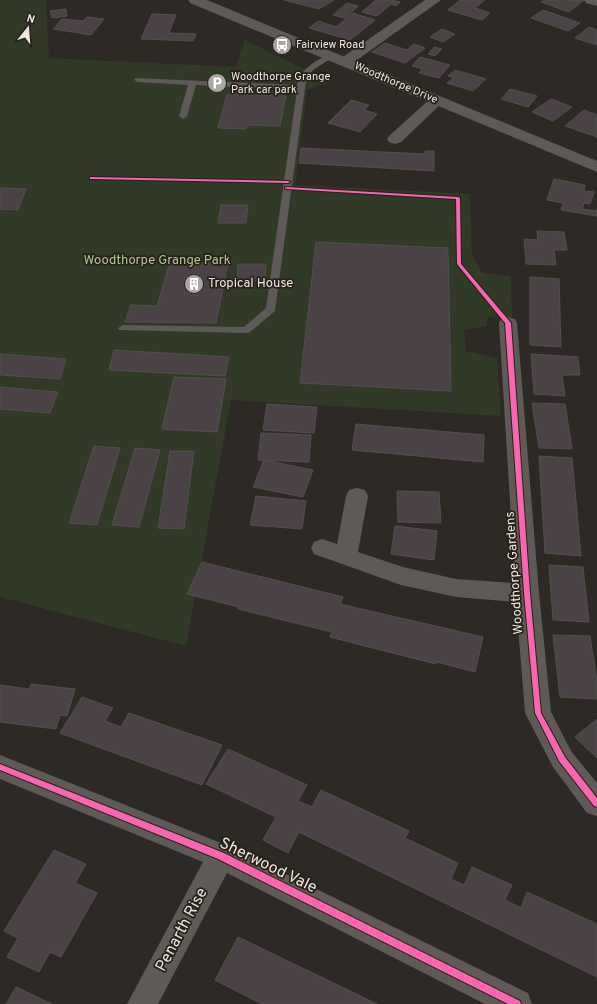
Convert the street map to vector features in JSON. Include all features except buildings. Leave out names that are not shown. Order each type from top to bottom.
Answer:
[{"type":"street","name":"Woodthorpe Drive","points":[[195,0],[597,167]]},
{"type":"street","points":[[346,62],[434,0]]},
{"type":"street","points":[[591,0],[597,2]]},
{"type":"street","points":[[411,139],[388,138],[436,100]]},
{"type":"street","name":"Woodthorpe Gardens","points":[[508,323],[527,593],[538,713],[562,759],[597,804]]},
{"type":"street","points":[[346,556],[357,496]]},
{"type":"street","name":"Woodthorpe Gardens","points":[[322,548],[401,576],[456,588],[527,593]]},
{"type":"street","name":"Sherwood Vale","points":[[0,767],[221,856],[517,1004]]},
{"type":"street","name":"Penarth Rise","points":[[142,1004],[221,856]]},
{"type":"lane","points":[[123,328],[246,330],[271,310],[302,81],[310,68],[331,56]]},
{"type":"lane","points":[[138,80],[192,84],[301,88]]},
{"type":"lane","points":[[183,116],[192,84]]},
{"type":"green space","name":"Woodthorpe Grange Park","points":[[0,0],[46,0],[49,58],[236,67],[245,40],[331,82],[307,90],[295,185],[470,194],[472,254],[482,273],[511,276],[512,318],[488,317],[486,326],[464,330],[466,351],[497,358],[501,416],[231,400],[186,646],[0,597]]},
{"type":"cycle path","points":[[92,178],[288,182]]},
{"type":"cycle path","points":[[287,188],[458,198],[459,264],[508,323],[527,593],[538,713],[562,759],[597,804]]},
{"type":"cycle path","points":[[0,767],[221,856],[517,1004]]},
{"type":"place","name":"Fairview Road","points":[[282,45]]},
{"type":"place","name":"Woodthorpe Grange Park car park","points":[[217,83]]},
{"type":"place","name":"Tropical House","points":[[194,284]]}]
